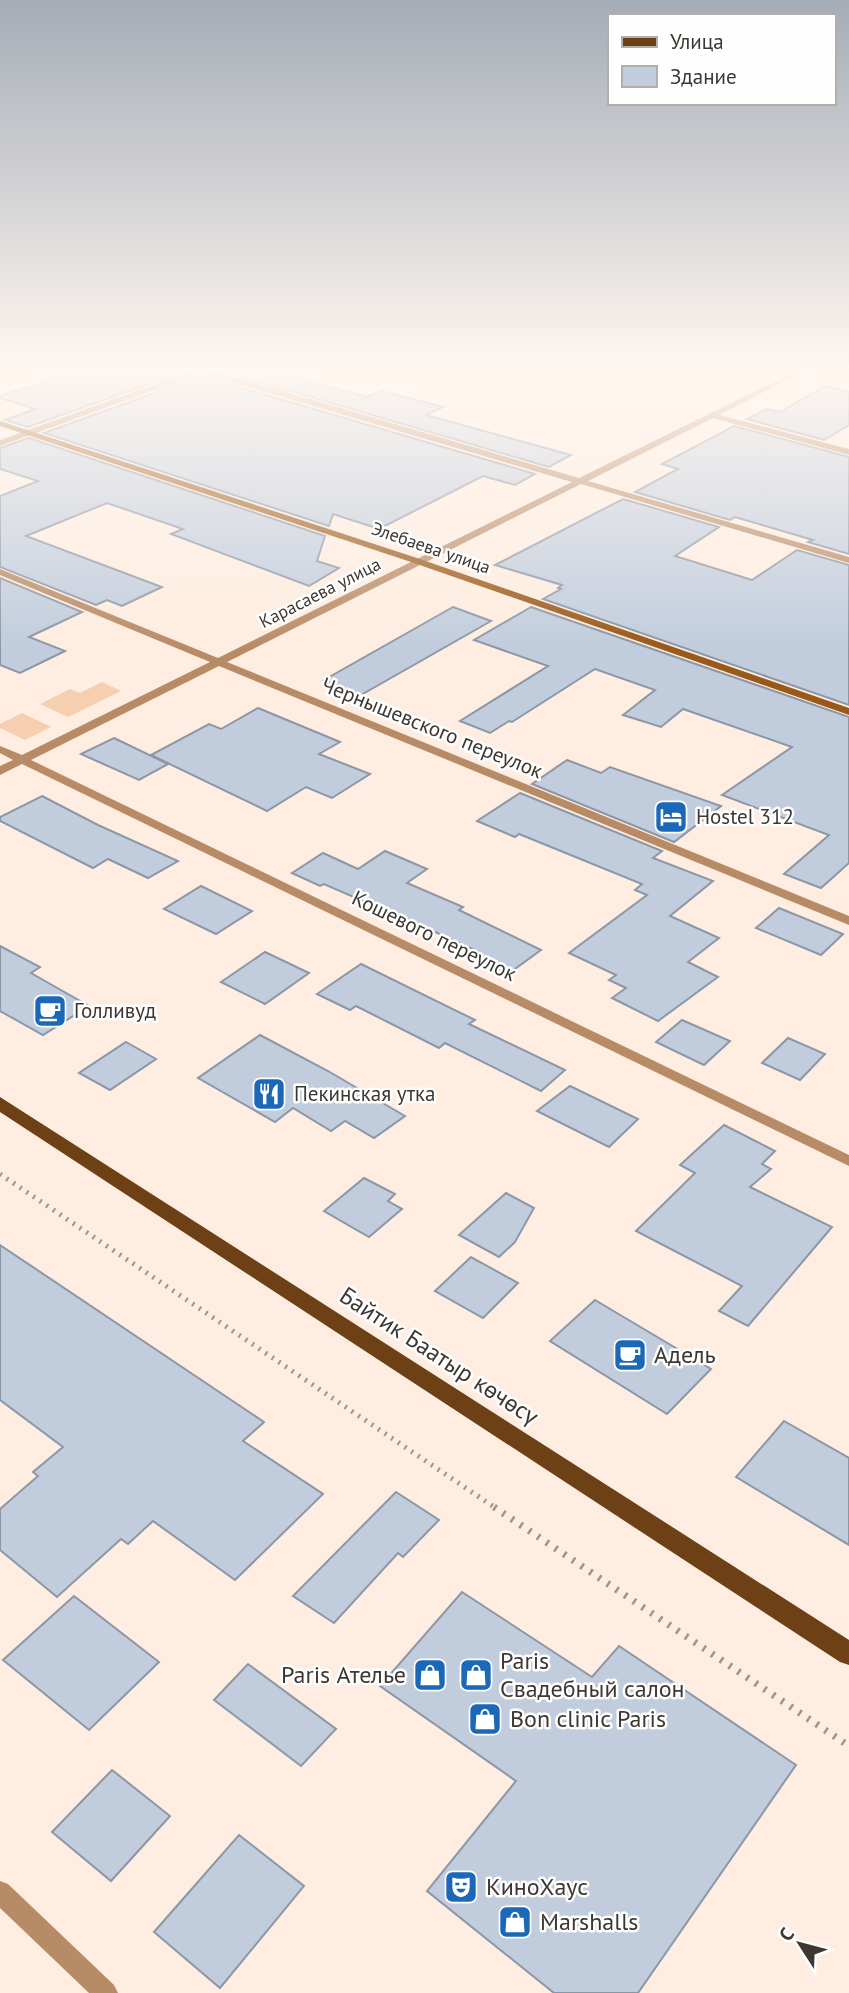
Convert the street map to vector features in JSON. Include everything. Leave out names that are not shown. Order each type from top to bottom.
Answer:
[{"type":"main road","name":"Байтик Баатыр көчөсү","points":[[0,1103],[849,1654]]},
{"type":"street","name":"Элебаева улица","points":[[116,462],[417,561],[849,712]]},
{"type":"street","points":[[515,462],[849,560]]},
{"type":"street","name":"Карасаева улица","points":[[0,771],[617,462]]},
{"type":"street","name":"Чернышевского переулок","points":[[0,572],[849,921]]},
{"type":"street","name":"Кошевого переулок","points":[[0,749],[849,1161]]},
{"type":"street","points":[[0,1892],[106,1993]]},
{"type":"path","points":[[0,1174],[849,1746]]},
{"type":"shaded area","points":[[102,682],[121,691],[68,717],[40,704],[70,689],[80,693]]},
{"type":"shaded area","points":[[22,713],[51,727],[25,740],[0,728],[0,724]]},
{"type":"building","points":[[0,462],[102,462],[325,536],[317,561],[339,568],[309,586],[171,534],[183,529],[107,503],[26,536],[162,587],[122,606],[107,600],[96,605],[0,567],[0,496],[38,481],[0,469]]},
{"type":"building","points":[[133,462],[494,462],[535,474],[515,485],[483,476],[379,529],[333,514],[329,526]]},
{"type":"building","points":[[532,462],[558,462],[549,467]]},
{"type":"building","points":[[849,462],[849,554],[808,542],[813,540],[735,517],[730,520],[635,492],[678,469],[662,464]]},
{"type":"building","points":[[623,499],[719,527],[675,556],[752,580],[797,550],[849,565],[849,705],[543,599],[561,589],[558,588],[562,585],[495,565]]},
{"type":"building","points":[[0,578],[82,612],[29,637],[65,651],[20,673],[0,665]]},
{"type":"building","points":[[453,607],[491,621],[361,695],[324,680]]},
{"type":"building","points":[[531,607],[849,717],[849,863],[821,888],[784,874],[829,835],[722,795],[792,747],[683,709],[661,727],[623,715],[655,690],[595,669],[490,733],[460,721],[548,666],[474,640]]},
{"type":"building","points":[[258,708],[340,742],[319,754],[370,774],[332,798],[306,787],[267,811],[151,755],[209,724],[221,729]]},
{"type":"building","points":[[114,738],[168,764],[139,780],[81,754]]},
{"type":"building","points":[[567,760],[601,773],[610,767],[721,806],[674,842],[532,784]]},
{"type":"building","points":[[520,793],[662,851],[653,858],[713,881],[670,916],[719,938],[688,962],[718,977],[658,1021],[612,998],[626,988],[609,980],[616,975],[569,953],[647,895],[635,890],[642,884],[519,834],[515,837],[477,821]]},
{"type":"building","points":[[42,796],[178,861],[148,878],[108,859],[93,868],[0,821],[0,817]]},
{"type":"building","points":[[385,851],[427,869],[407,883],[463,907],[459,910],[541,950],[508,974],[470,955],[477,951],[376,905],[324,884],[320,886],[292,873],[323,853],[358,869]]},
{"type":"building","points":[[201,886],[252,911],[216,934],[164,909]]},
{"type":"building","points":[[779,908],[843,934],[821,955],[756,928]]},
{"type":"building","points":[[0,946],[40,967],[31,973],[89,1006],[43,1035],[0,1011]]},
{"type":"building","points":[[265,952],[309,973],[265,1004],[221,982]]},
{"type":"building","points":[[361,964],[475,1020],[469,1024],[565,1070],[541,1091],[445,1043],[439,1048],[356,1006],[350,1010],[317,994]]},
{"type":"building","points":[[682,1020],[730,1041],[704,1065],[656,1042]]},
{"type":"building","name":"Пекинская утка","points":[[260,1035],[405,1116],[374,1138],[345,1121],[331,1131],[293,1108],[275,1122],[198,1078]]},
{"type":"building","points":[[788,1038],[825,1054],[800,1080],[762,1063]]},
{"type":"building","points":[[126,1042],[156,1059],[110,1090],[79,1073]]},
{"type":"building","points":[[570,1086],[638,1119],[609,1147],[537,1111]]},
{"type":"building","points":[[724,1125],[775,1151],[762,1164],[771,1169],[750,1187],[832,1227],[748,1326],[719,1311],[742,1286],[636,1231],[695,1173],[680,1165]]},
{"type":"building","points":[[364,1178],[395,1194],[388,1201],[402,1209],[369,1237],[324,1211]]},
{"type":"building","points":[[506,1193],[534,1208],[515,1242],[499,1257],[459,1235]]},
{"type":"building","points":[[0,1245],[264,1422],[243,1441],[323,1494],[235,1580],[153,1521],[128,1544],[121,1539],[57,1597],[0,1550],[0,1509],[38,1476],[33,1472],[63,1447],[0,1400]]},
{"type":"building","points":[[471,1257],[518,1283],[483,1318],[435,1291]]},
{"type":"building","name":"Адель","points":[[595,1300],[711,1369],[667,1414],[550,1341]]},
{"type":"building","points":[[784,1421],[849,1458],[849,1545],[736,1477]]},
{"type":"building","points":[[396,1492],[439,1520],[403,1557],[398,1553],[334,1623],[293,1596]]},
{"type":"building","points":[[462,1592],[592,1677],[619,1646],[796,1765],[638,1993],[554,1993],[427,1891],[516,1781],[380,1686]]},
{"type":"building","points":[[74,1596],[159,1662],[89,1730],[3,1660]]},
{"type":"building","points":[[248,1664],[336,1729],[301,1766],[214,1700]]},
{"type":"building","points":[[112,1770],[170,1816],[111,1881],[52,1832]]},
{"type":"building","points":[[239,1835],[304,1886],[220,1988],[154,1932]]},
{"type":"place","name":"Hostel 312","points":[[671,817]]},
{"type":"place","name":"Голливуд","points":[[50,1011]]},
{"type":"place","name":"Пекинская утка","points":[[269,1094]]},
{"type":"place","name":"Адель","points":[[630,1355]]},
{"type":"place","name":"Paris Ателье","points":[[430,1675]]},
{"type":"place","name":"Paris Свадебный салон","points":[[476,1675]]},
{"type":"place","name":"Bon clinic Paris","points":[[485,1719]]},
{"type":"place","name":"КиноХаус","points":[[461,1887]]},
{"type":"place","name":"Marshalls","points":[[515,1922]]}]
